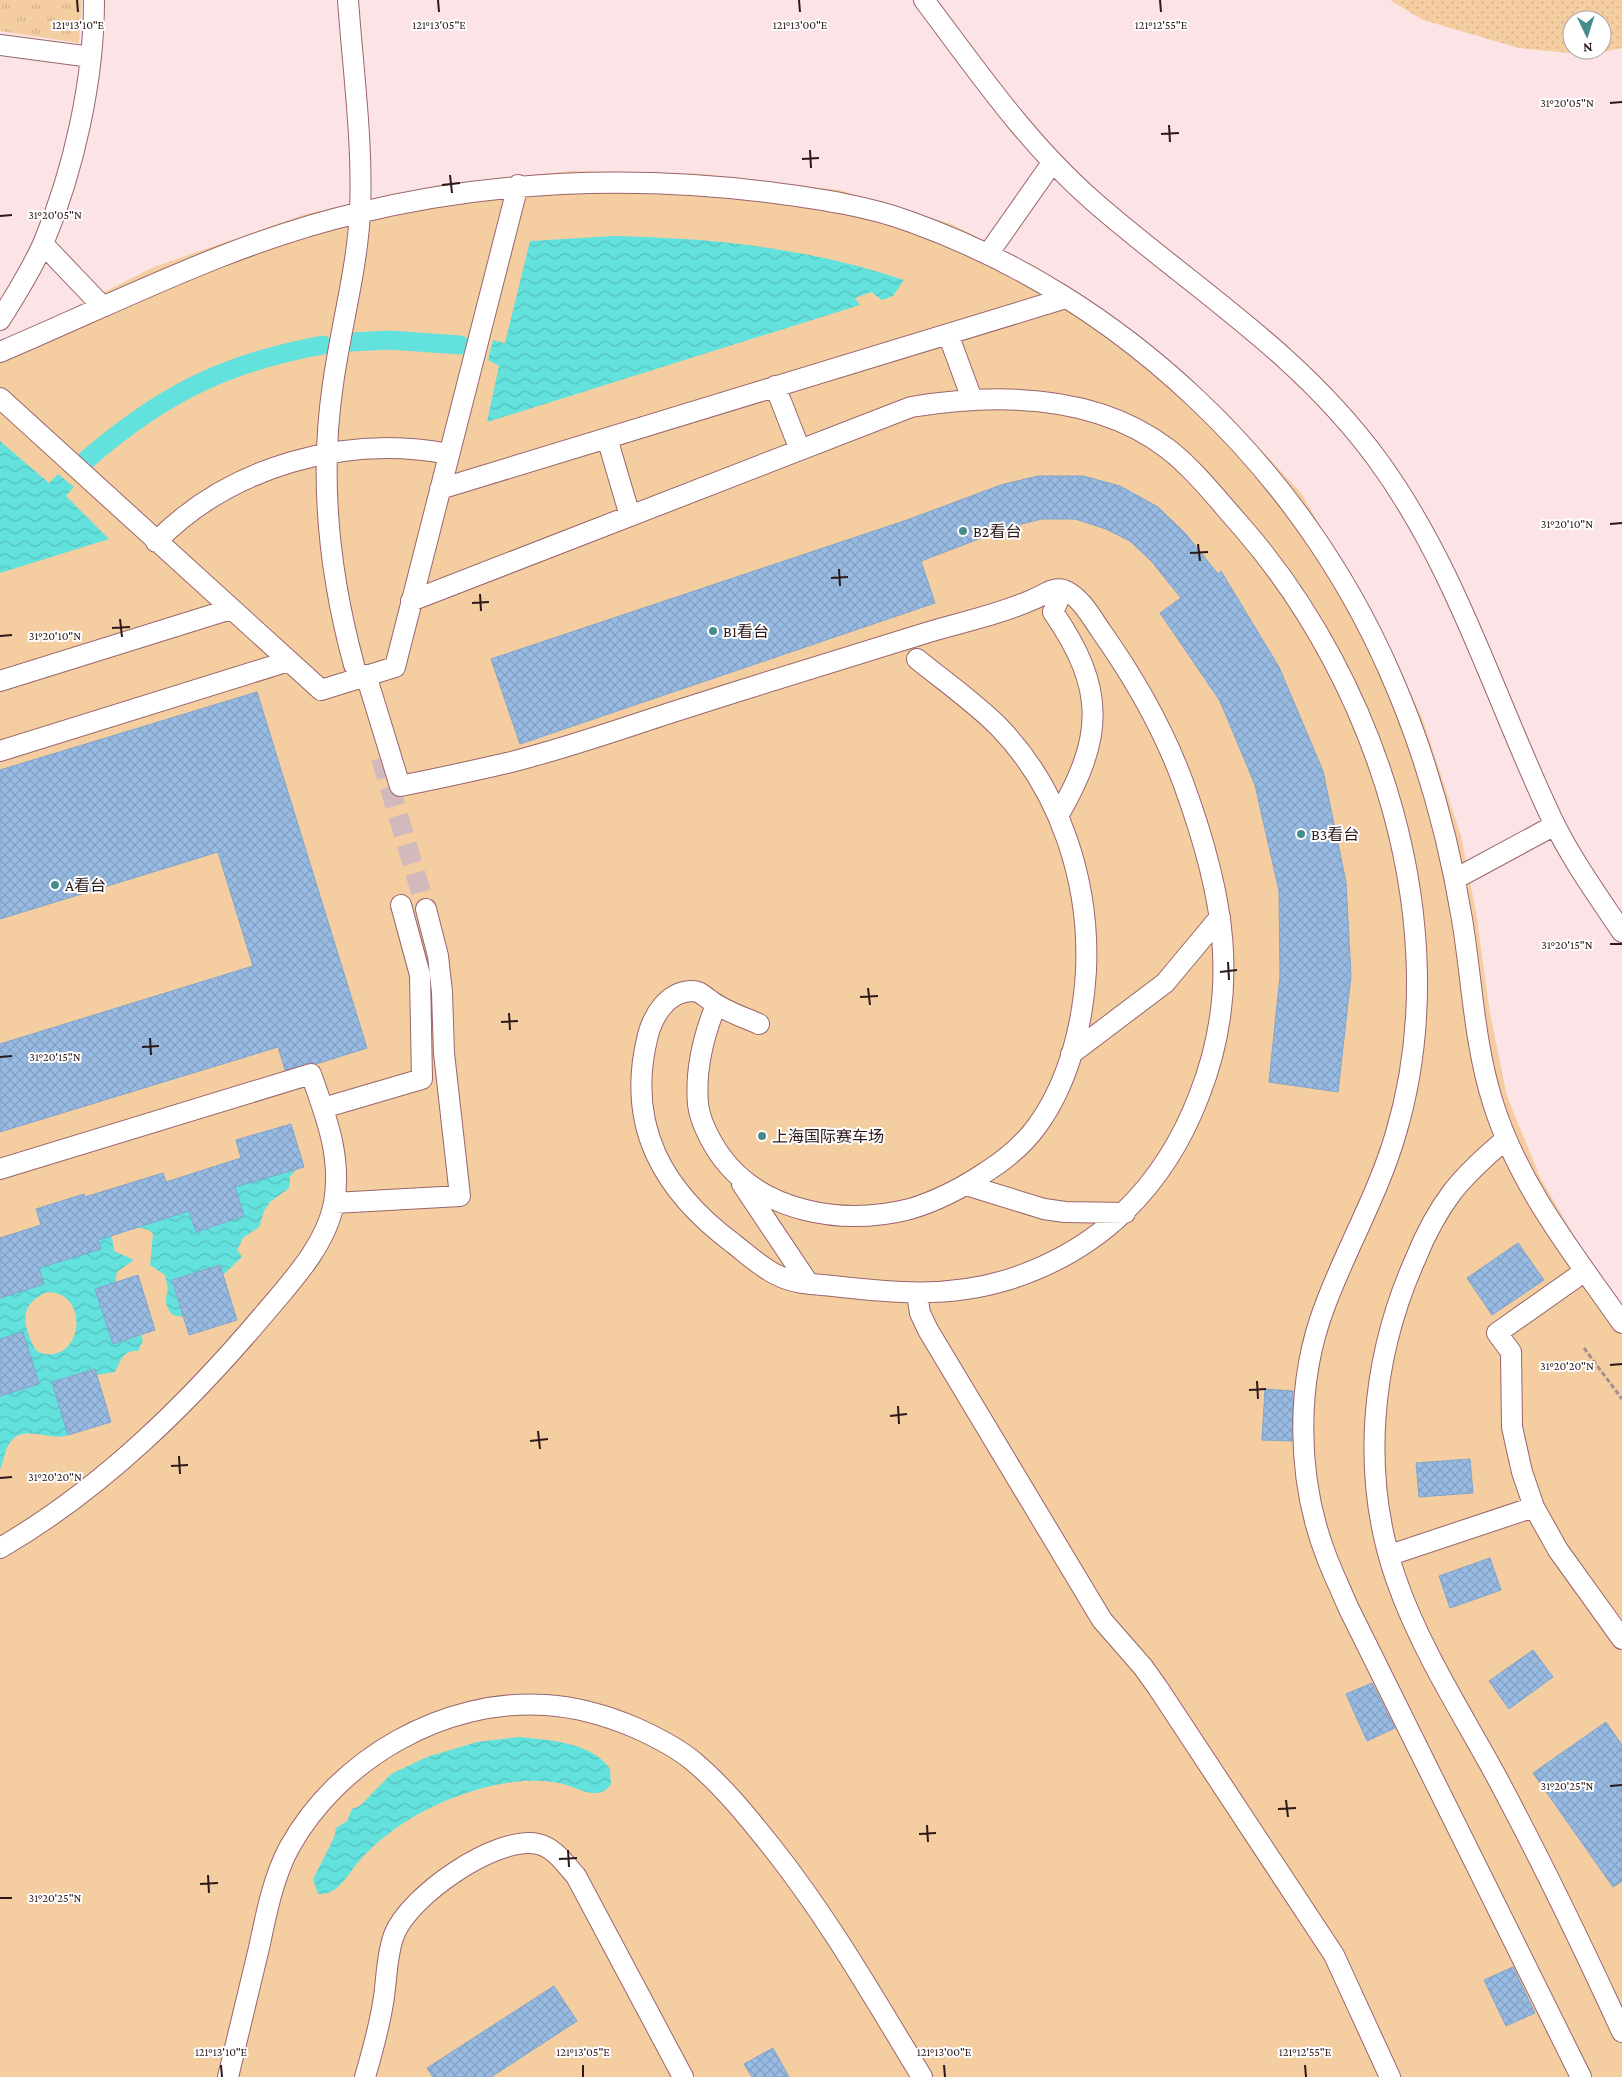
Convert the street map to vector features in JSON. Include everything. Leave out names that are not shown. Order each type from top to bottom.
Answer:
[{"type":"street","points":[[0,320],[43,244],[64,181],[84,106],[94,30],[94,0]]},
{"type":"street","points":[[348,0],[361,178],[360,212],[356,251],[333,384],[327,455],[328,507],[332,562],[344,628],[400,786],[512,762],[567,746],[793,673],[1016,606],[1049,591],[1063,590],[1075,598],[1088,613],[1120,659],[1164,736],[1197,821],[1220,918],[1224,948],[1222,1015],[1210,1064],[1186,1126],[1157,1172],[1125,1213],[1096,1237],[1045,1266],[988,1286],[917,1294],[888,1293],[810,1284],[780,1277],[701,1218],[668,1180],[648,1131],[643,1097],[643,1061],[654,1016],[673,998],[689,991],[703,994],[716,1006],[759,1024]]},
{"type":"street","points":[[924,0],[1013,118],[1052,163],[1092,200],[1292,363],[1333,404],[1376,458],[1408,505],[1458,599],[1554,825],[1622,932]]},
{"type":"street","points":[[0,45],[91,57]]},
{"type":"street","points":[[988,254],[1052,163]]},
{"type":"street","points":[[0,352],[166,278],[299,229],[360,212],[518,185],[655,182],[731,187],[818,199],[908,220],[988,254],[1066,298],[1129,340],[1188,390],[1253,459],[1295,510],[1333,564],[1364,618],[1413,729],[1432,790],[1455,879],[1482,1062],[1493,1103],[1506,1139],[1532,1192],[1622,1323]]},
{"type":"street","points":[[0,398],[156,542],[321,690],[360,670],[395,667],[518,185]]},
{"type":"street","points":[[43,244],[103,307]]},
{"type":"street","points":[[440,489],[1066,298]]},
{"type":"street","points":[[948,334],[972,399]]},
{"type":"street","points":[[775,386],[800,450]]},
{"type":"street","points":[[412,600],[911,407],[972,399],[1035,400],[1088,410],[1125,424],[1165,447],[1194,472],[1254,540],[1310,617],[1353,698],[1378,760],[1388,792],[1409,891],[1414,928],[1415,1028],[1407,1089],[1395,1136],[1376,1192],[1327,1301],[1311,1355],[1306,1388],[1304,1430],[1309,1492],[1326,1556],[1348,1607],[1581,2077]]},
{"type":"street","points":[[607,438],[630,516]]},
{"type":"street","points":[[156,542],[188,513],[230,486],[275,467],[327,455],[377,448],[423,450],[449,454]]},
{"type":"street","points":[[1058,816],[1077,783],[1085,763],[1093,716],[1092,696],[1080,655],[1054,612],[1063,590]]},
{"type":"street","points":[[0,681],[231,609]]},
{"type":"street","points":[[736,1176],[771,1199],[794,1207],[848,1215],[878,1214],[908,1209],[928,1203],[966,1186],[1016,1149],[1036,1128],[1060,1086],[1071,1054],[1085,985],[1087,946],[1084,907],[1075,865],[1058,816],[1040,780],[1021,752],[998,726],[917,659]]},
{"type":"street","points":[[0,751],[289,661]]},
{"type":"street","points":[[1455,879],[1554,825]]},
{"type":"street","points":[[323,1108],[422,1079],[420,975],[401,905]]},
{"type":"street","points":[[334,1203],[460,1196],[445,1061],[442,992],[438,956],[426,909]]},
{"type":"street","points":[[1071,1054],[1165,983],[1220,918]]},
{"type":"street","points":[[716,1006],[706,1029],[700,1054],[698,1106],[704,1127],[713,1145],[810,1284]]},
{"type":"street","points":[[0,1169],[312,1074],[333,1137],[337,1161],[334,1203],[328,1225],[291,1282],[219,1365],[180,1406],[101,1477],[22,1535],[0,1548]]},
{"type":"street","points":[[1506,1139],[1476,1164],[1452,1192],[1429,1227],[1393,1315],[1379,1374],[1375,1438],[1380,1505],[1390,1555],[1414,1628],[1495,1775],[1555,1892],[1622,2032]]},
{"type":"street","points":[[966,1186],[1044,1209],[1065,1212],[1125,1213]]},
{"type":"street","points":[[1585,1271],[1498,1333],[1511,1352],[1512,1427],[1522,1472],[1534,1507],[1558,1550],[1622,1639]]},
{"type":"street","points":[[917,1294],[920,1313],[928,1330],[1102,1620],[1142,1666],[1158,1688],[1321,1934],[1346,1980],[1390,2077]]},
{"type":"street","points":[[1390,1555],[1534,1507]]},
{"type":"street","points":[[228,2077],[268,1910],[281,1868],[295,1839],[322,1802],[375,1755],[416,1731],[465,1713],[518,1705],[546,1705],[602,1715],[654,1736],[691,1760],[713,1779],[752,1822],[803,1886],[826,1919],[922,2077]]},
{"type":"street","points":[[365,2077],[383,2004],[390,1952],[394,1935],[401,1922],[413,1906],[482,1855],[510,1844],[526,1843],[540,1844],[551,1850],[576,1876],[683,2077]]},
{"type":"path","points":[[1584,1348],[1622,1399]]},
{"type":"green space","points":[[0,0],[82,0],[79,43],[0,31]]},
{"type":"green space","points":[[1390,0],[1622,0],[1622,48],[1612,50],[1612,10],[1562,10],[1562,52],[1519,48],[1423,20]]},
{"type":"green space","name":"上海国际赛车场","points":[[572,171],[703,174],[839,190],[951,224],[1037,267],[1139,337],[1228,414],[1301,493],[1384,636],[1423,720],[1461,836],[1476,912],[1490,1014],[1507,1096],[1540,1177],[1582,1250],[1622,1304],[1622,2077],[0,2077],[0,348],[37,326],[154,267],[306,214],[438,185]]},
{"type":"water","points":[[614,236],[688,239],[761,247],[833,260],[904,280],[893,296],[882,300],[871,292],[855,298],[860,305],[487,422],[499,366],[488,360],[493,340],[505,343],[530,241]]},
{"type":"water","points":[[0,441],[49,483],[58,474],[74,487],[66,496],[109,539],[0,573]]},
{"type":"water","points":[[296,1169],[290,1177],[289,1188],[270,1202],[264,1211],[259,1227],[243,1238],[237,1250],[242,1257],[223,1275],[220,1265],[172,1280],[183,1317],[173,1315],[166,1304],[168,1290],[165,1275],[150,1265],[153,1234],[149,1230],[136,1227],[185,1200],[196,1232],[244,1216],[230,1173]]},
{"type":"water","points":[[92,1220],[112,1237],[114,1251],[134,1260],[118,1271],[116,1276],[114,1344],[141,1335],[143,1340],[138,1351],[125,1354],[115,1372],[96,1375],[94,1369],[52,1382],[68,1435],[55,1437],[24,1434],[18,1436],[7,1447],[0,1469],[0,1298],[44,1284],[34,1253]],"holes":[[[47,1292],[61,1295],[70,1303],[75,1313],[74,1337],[67,1347],[58,1353],[41,1353],[34,1347],[29,1336],[25,1321],[28,1308],[32,1302]]]},
{"type":"water","points":[[519,1737],[556,1741],[592,1753],[610,1769],[611,1784],[604,1791],[595,1793],[559,1783],[521,1781],[482,1788],[458,1796],[431,1807],[393,1830],[370,1849],[337,1888],[325,1894],[318,1894],[313,1879],[334,1838],[336,1828],[347,1821],[352,1809],[360,1806],[391,1774],[427,1757],[477,1742]]},
{"type":"building","points":[[1038,476],[1083,476],[1120,486],[1158,507],[1185,533],[1218,574],[1221,571],[1279,667],[1323,771],[1346,882],[1351,976],[1338,1092],[1269,1082],[1280,976],[1279,891],[1255,785],[1220,701],[1160,613],[1181,598],[1152,562],[1130,541],[1106,529],[1075,519],[1042,519],[1013,526],[921,561],[935,603],[520,744],[491,659],[907,520],[1001,485]]},
{"type":"building","name":"A看台","points":[[257,692],[367,1048],[316,1064],[308,1063],[285,1070],[278,1047],[0,1132],[0,1044],[253,966],[218,852],[0,919],[0,770]]},
{"type":"building","points":[[291,1124],[304,1167],[235,1187],[244,1216],[196,1232],[189,1211],[98,1240],[101,1249],[39,1268],[44,1284],[0,1298],[0,1238],[41,1225],[36,1209],[84,1194],[85,1197],[163,1173],[166,1182],[241,1158],[236,1140]]},
{"type":"building","points":[[1518,1243],[1544,1280],[1492,1315],[1467,1278]]},
{"type":"building","points":[[220,1265],[237,1320],[189,1335],[172,1280]]},
{"type":"building","points":[[138,1275],[155,1330],[113,1344],[95,1289]]},
{"type":"building","points":[[23,1332],[39,1384],[0,1396],[0,1339]]},
{"type":"building","points":[[95,1369],[111,1422],[68,1435],[52,1382]]},
{"type":"building","points":[[1265,1389],[1293,1391],[1292,1441],[1262,1440]]},
{"type":"building","points":[[1470,1459],[1473,1493],[1419,1497],[1416,1463]]},
{"type":"building","points":[[1490,1558],[1501,1590],[1450,1608],[1439,1576]]},
{"type":"building","points":[[1533,1650],[1553,1677],[1509,1709],[1489,1681]]},
{"type":"building","points":[[1372,1683],[1395,1728],[1367,1741],[1346,1694]]},
{"type":"building","points":[[1606,1722],[1622,1745],[1622,1881],[1613,1887],[1533,1773]]},
{"type":"building","points":[[1513,1967],[1535,2013],[1506,2026],[1484,1980]]},
{"type":"building","points":[[554,1986],[577,2021],[491,2077],[433,2077],[427,2068]]},
{"type":"building","points":[[773,2048],[789,2077],[752,2077],[744,2064]]},
{"type":"waterway","points":[[351,342],[389,340],[460,345]]},
{"type":"waterway","points":[[85,461],[140,418],[195,385],[255,361],[323,345]]},
{"type":"tunnel","points":[[381,758],[426,909]]},
{"type":"place","name":"B2看台","points":[[963,531]]},
{"type":"place","name":"B1看台","points":[[713,631]]},
{"type":"place","name":"B3看台","points":[[1301,834]]},
{"type":"place","name":"A看台","points":[[55,885]]},
{"type":"place","name":"上海国际赛车场","points":[[762,1136]]}]
